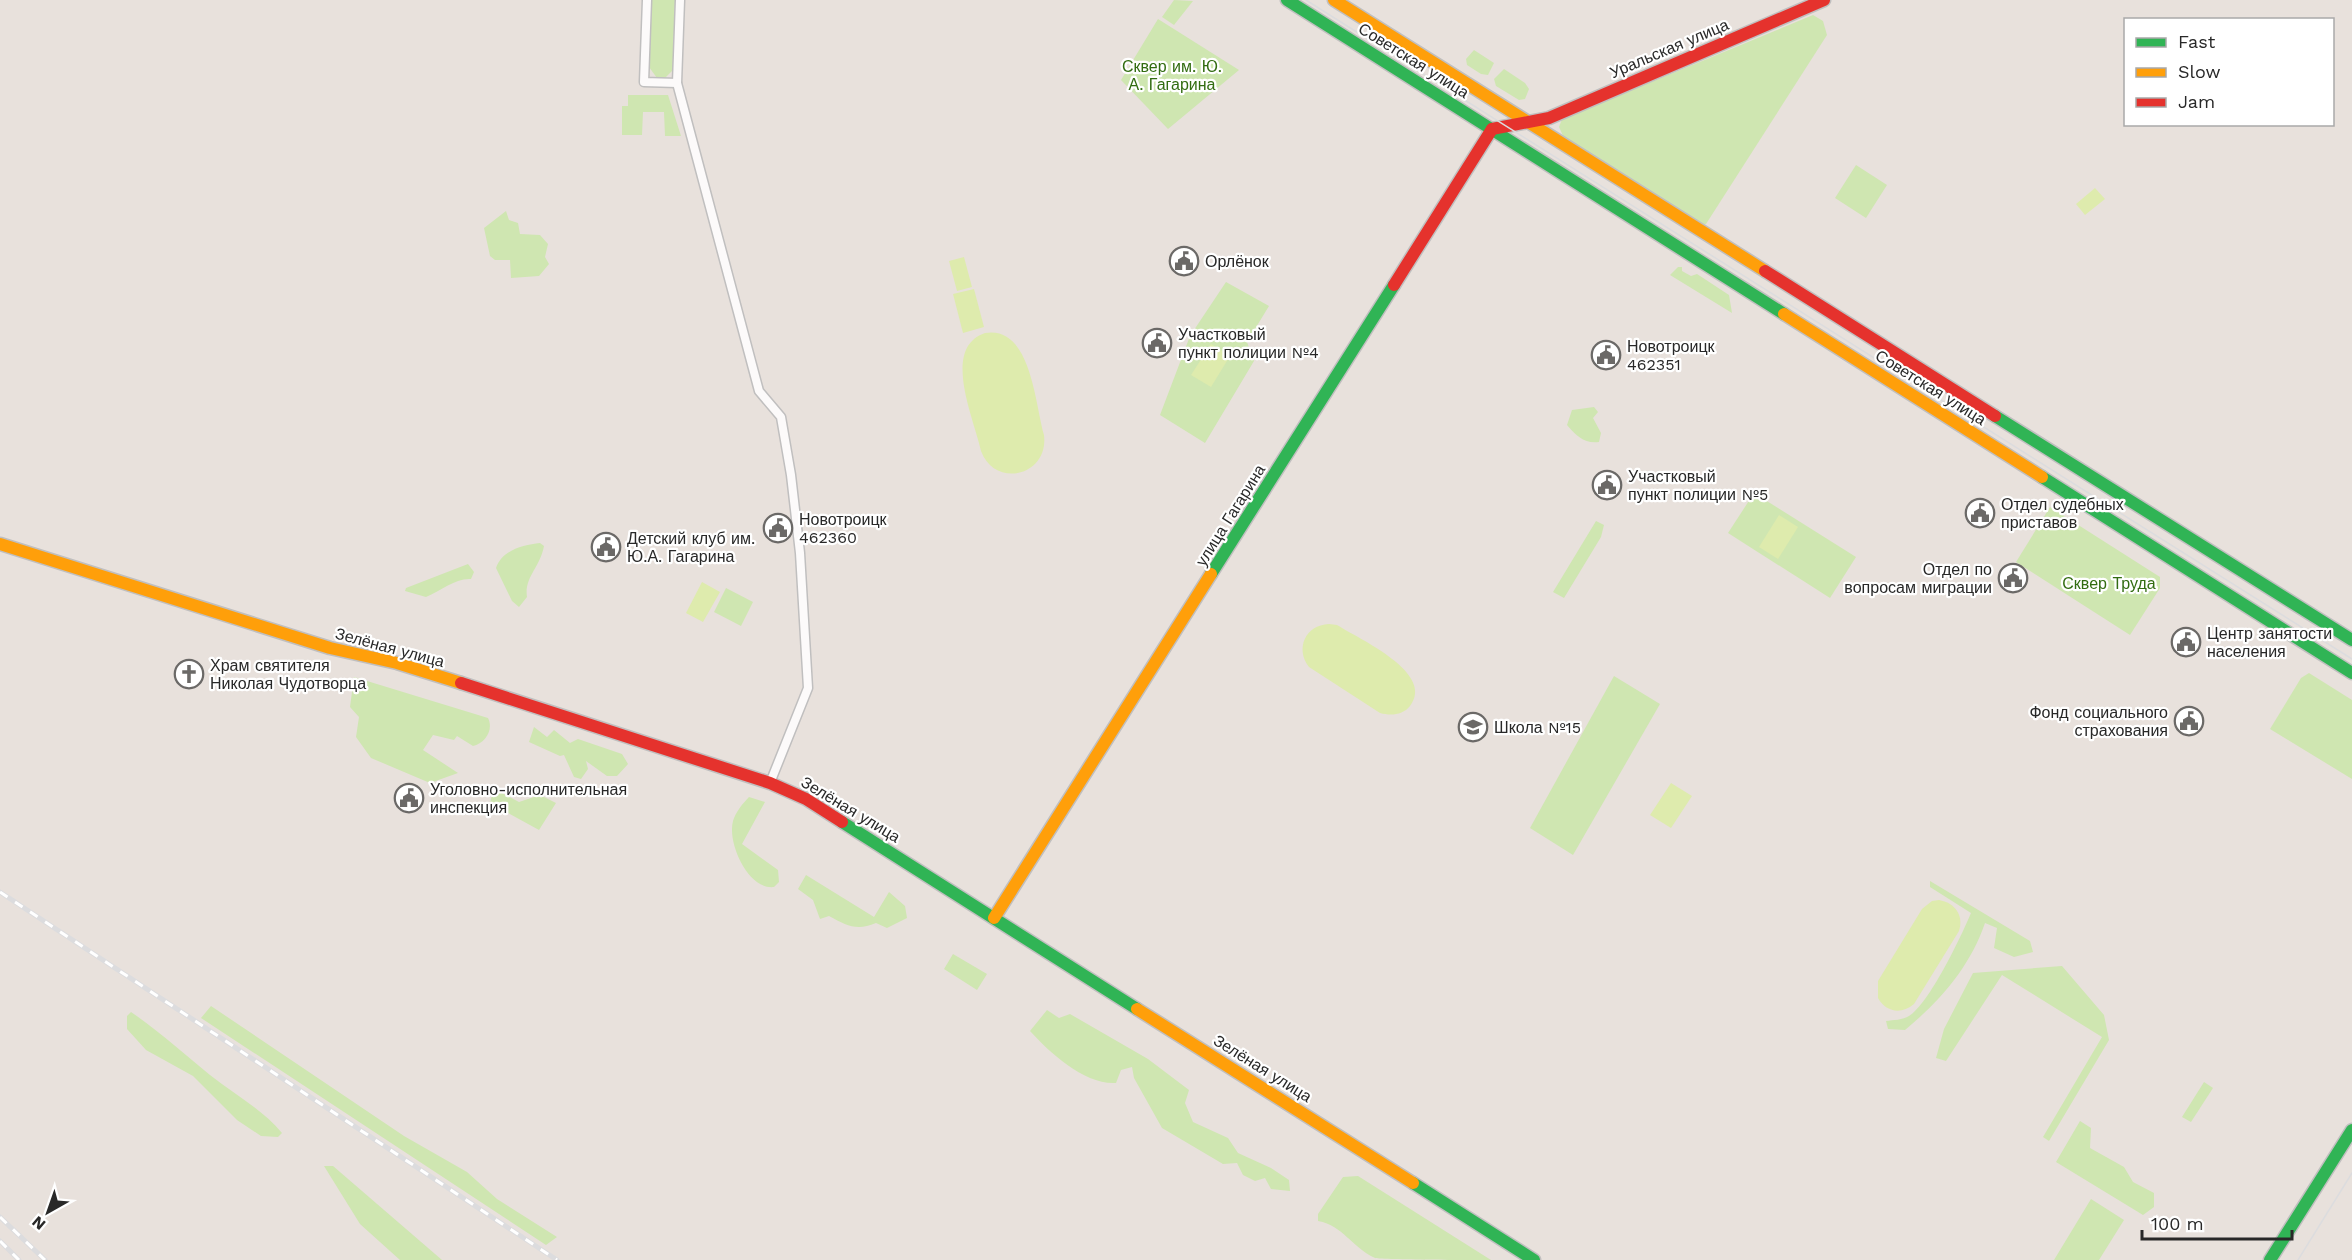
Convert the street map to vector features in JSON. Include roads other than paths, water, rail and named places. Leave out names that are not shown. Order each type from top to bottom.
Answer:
[{"type":"main road","name":"Советская улица","points":[[1287,0],[2352,673]]},
{"type":"main road","name":"Советская улица","points":[[1334,0],[2352,640]]},
{"type":"main road","name":"Уральская улица","points":[[1526,122],[1550,118],[1824,0]]},
{"type":"main road","points":[[1492,129],[1526,122]]},
{"type":"main road","name":"улица Гагарина","points":[[994,918],[1492,129]]},
{"type":"main road","name":"Зелёная улица","points":[[0,544],[330,648],[397,663],[770,783],[806,799],[1534,1260]]},
{"type":"main road","points":[[2270,1260],[2352,1130]]},
{"type":"street","points":[[647,0],[644,82],[677,83]]},
{"type":"street","points":[[680,0],[677,83],[759,391],[781,417],[791,475],[800,553],[808,688],[770,783]]},
{"type":"tram line","points":[[1306,0],[2352,659]]},
{"type":"tram line","points":[[2298,1260],[2352,1173]]},
{"type":"railway","points":[[0,892],[557,1260]]},
{"type":"railway","points":[[0,1217],[45,1260]]},
{"type":"railway","points":[[0,1241],[19,1260]]},
{"type":"place","name":"Орлёнок","points":[[1184,261]]},
{"type":"place","name":"Участковый пункт полиции №4","points":[[1157,343]]},
{"type":"place","name":"Новотроицк 462351","points":[[1606,355]]},
{"type":"place","name":"Участковый пункт полиции №5","points":[[1607,485]]},
{"type":"place","name":"Отдел судебных приставов","points":[[1980,513]]},
{"type":"place","name":"Новотроицк 462360","points":[[778,528]]},
{"type":"place","name":"Детский клуб им. Ю.А. Гагарина","points":[[606,547]]},
{"type":"place","name":"Отдел по вопросам миграции","points":[[2013,578]]},
{"type":"place","name":"Центр занятости населения","points":[[2186,642]]},
{"type":"place","name":"Храм святителя Николая Чудотворца","points":[[189,674]]},
{"type":"place","name":"Фонд социального страхования","points":[[2189,721]]},
{"type":"place","name":"Школа №15","points":[[1473,727]]},
{"type":"place","name":"Уголовно-исполнительная инспекция","points":[[409,798]]},
{"type":"park label","name":"Сквер им. Ю. А. Гагарина","points":[[1172,75]]},
{"type":"park label","name":"Сквер Труда","points":[[2109,583]]}]
